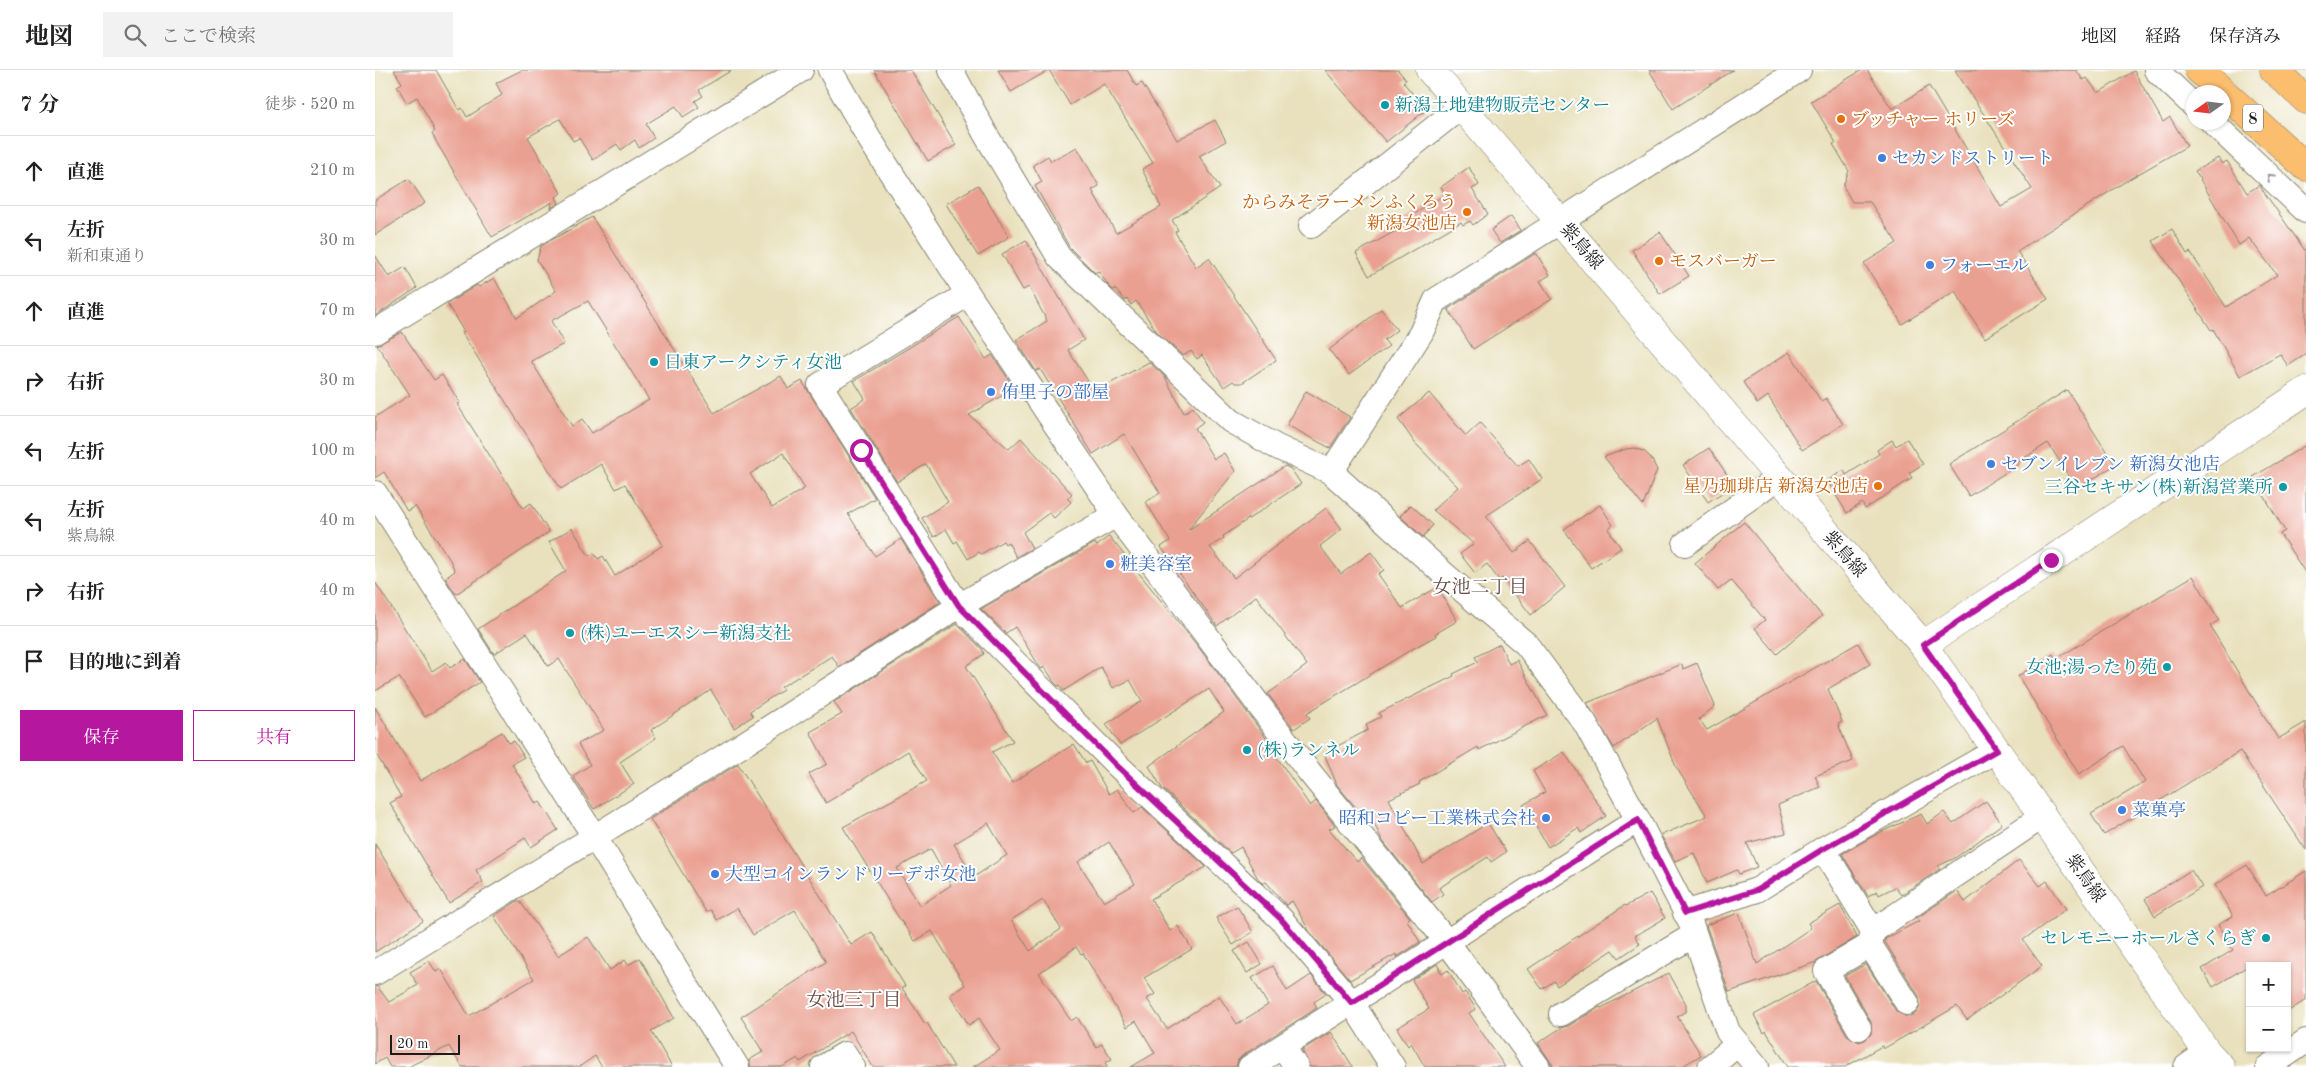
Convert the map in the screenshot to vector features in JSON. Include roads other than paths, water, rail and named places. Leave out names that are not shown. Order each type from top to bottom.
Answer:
[{"type":"highway","name":"8","points":[[2199,70],[2306,167]]},
{"type":"highway","points":[[2274,70],[2306,100]]},
{"type":"street","points":[[375,332],[801,70]]},
{"type":"street","points":[[830,70],[869,138],[968,294],[1116,515],[1307,769],[1448,942],[1538,1067]]},
{"type":"street","points":[[951,70],[1059,257],[1231,421],[1277,447],[1331,472],[1445,575],[1526,644],[1585,724],[1638,820],[1685,913],[1728,1032],[1757,1067]]},
{"type":"street","name":"紫鳥線","points":[[1430,70],[1923,645],[2043,816],[2204,1062]]},
{"type":"street","points":[[1331,472],[1421,333],[1435,300],[1799,70]]},
{"type":"street","points":[[2156,70],[2186,98]]},
{"type":"street","points":[[1311,226],[1462,106]]},
{"type":"street","points":[[2221,130],[2306,210]]},
{"type":"street","points":[[968,294],[820,385],[959,606],[1115,764],[1281,919],[1352,1003],[1393,1067]]},
{"type":"street","points":[[1923,645],[2306,391]]},
{"type":"street","points":[[1685,544],[1779,477]]},
{"type":"street","points":[[375,493],[594,836],[737,1067]]},
{"type":"street","points":[[375,974],[736,749],[959,606],[1116,515]]},
{"type":"street","points":[[1685,913],[1757,890],[1823,849],[1997,750]]},
{"type":"street","points":[[1859,1028],[1826,971],[2043,816]]},
{"type":"street","points":[[1250,1067],[1638,820]]},
{"type":"street","points":[[1823,849],[1907,1002]]},
{"type":"street","points":[[1561,1014],[1694,935]]},
{"type":"street","points":[[2268,1067],[2306,1041]]},
{"type":"street","points":[[1709,1067],[1738,1044]]},
{"type":"street","points":[[1283,1046],[1296,1067]]},
{"type":"street","points":[[823,1067],[845,1054],[853,1067]]},
{"type":"place","name":"新潟土地建物販売センター","points":[[1385,105]]},
{"type":"place","name":"ブッチャー ホリーズ","points":[[1841,119]]},
{"type":"place","name":"セカンドストリート","points":[[1882,158]]},
{"type":"place","name":"からみそラーメンふくろう 新潟女池店","points":[[1467,212]]},
{"type":"place","name":"モスバーガー","points":[[1659,261]]},
{"type":"place","name":"フォーエル","points":[[1930,265]]},
{"type":"place","name":"日東アークシティ女池","points":[[654,362]]},
{"type":"place","name":"侑里子の部屋","points":[[991,392]]},
{"type":"place","name":"セブンイレブン 新潟女池店","points":[[1991,464]]},
{"type":"place","name":"星乃珈琲店 新潟女池店","points":[[1878,486]]},
{"type":"place","name":"三谷セキサン(株)新潟営業所","points":[[2283,487]]},
{"type":"place","name":"粧美容室","points":[[1110,564]]},
{"type":"place","name":"(株)ユーエスシー新潟支社","points":[[570,633]]},
{"type":"place","name":"女池;湯ったり苑","points":[[2167,667]]},
{"type":"place","name":"(株)ランネル","points":[[1247,750]]},
{"type":"place","name":"菜菓亭","points":[[2122,810]]},
{"type":"place","name":"昭和コピー工業株式会社","points":[[1546,818]]},
{"type":"place","name":"大型コインランドリーデポ女池","points":[[715,874]]},
{"type":"place","name":"セレモニーホールさくらぎ","points":[[2266,938]]},
{"type":"district","name":"女池二丁目","points":[[1480,586]]},
{"type":"district","name":"女池三丁目","points":[[854,999]]}]
